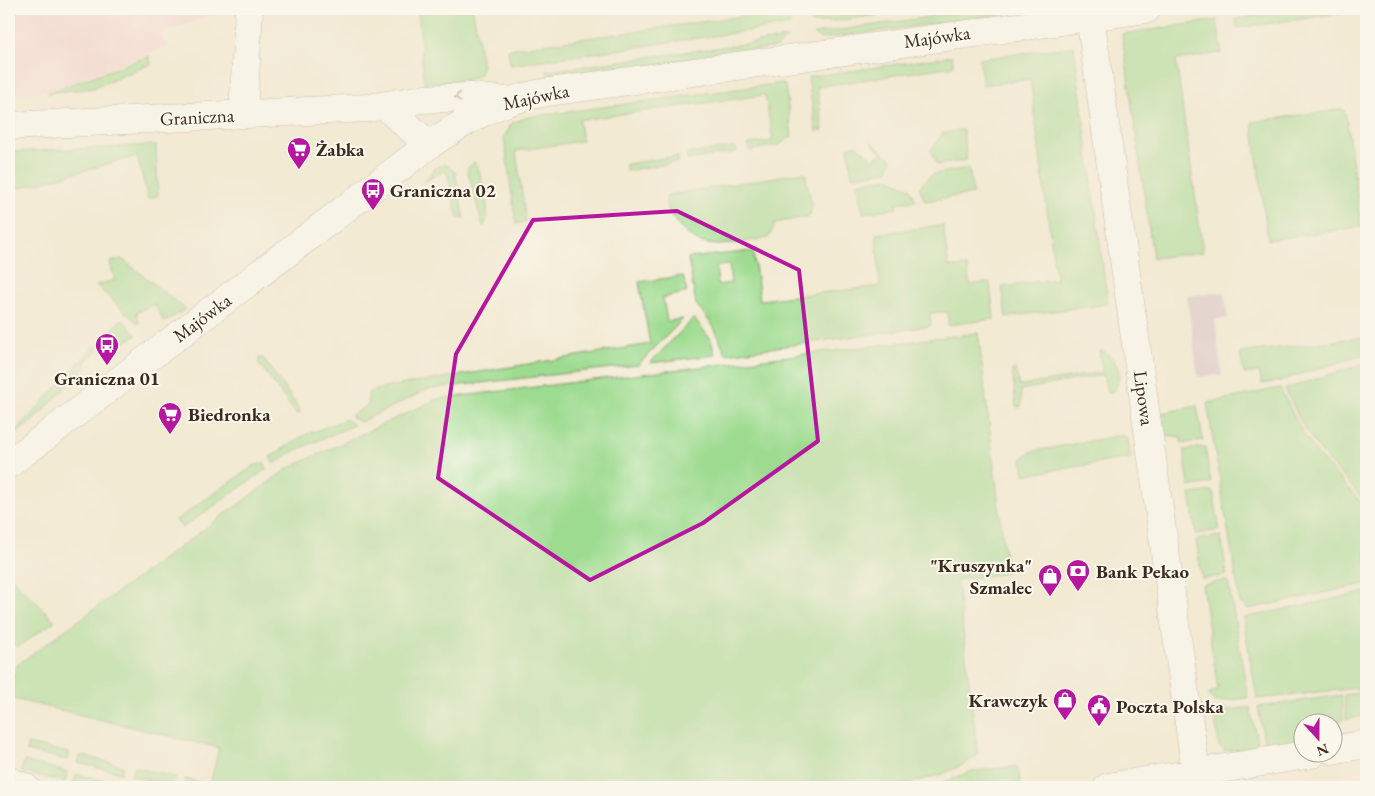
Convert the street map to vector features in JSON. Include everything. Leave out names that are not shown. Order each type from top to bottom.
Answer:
[{"type":"street","points":[[242,114],[248,9]]},
{"type":"street","name":"Majówka","points":[[9,464],[428,145],[469,118],[506,101],[542,93],[1090,13],[1147,9]]},
{"type":"street","name":"Lipowa","points":[[1090,13],[1197,780]]},
{"type":"street","name":"Graniczna","points":[[9,126],[386,106],[422,99],[471,97],[506,101]]},
{"type":"street","points":[[386,106],[428,145]]},
{"type":"street","points":[[1342,748],[1366,744]]},
{"type":"street","points":[[1108,787],[1197,780],[1292,759]]},
{"type":"street","points":[[9,781],[25,787]]},
{"type":"highlighted area","points":[[677,211],[799,270],[818,441],[703,523],[590,580],[438,478],[456,354],[533,220]]},
{"type":"shaded area","points":[[9,9],[228,9],[161,34],[167,47],[49,91],[9,94]]},
{"type":"shaded area","points":[[1224,292],[1228,318],[1215,320],[1222,375],[1198,377],[1187,296]]},
{"type":"green space","points":[[418,9],[473,9],[482,67],[479,75],[467,80],[424,83]]},
{"type":"green space","points":[[757,9],[788,9],[790,25],[510,65],[508,49],[758,14]]},
{"type":"green space","points":[[809,9],[926,9],[811,24]]},
{"type":"green space","points":[[982,9],[1006,9],[1007,14],[821,39],[814,34]]},
{"type":"green space","points":[[1301,9],[1366,10],[1237,28],[1236,19]]},
{"type":"green space","points":[[1217,20],[1222,53],[1176,60],[1203,252],[1153,258],[1122,34]]},
{"type":"green space","points":[[787,38],[778,47],[548,80],[547,71]]},
{"type":"green space","points":[[1074,46],[1108,304],[1006,317],[1002,287],[1056,279],[1030,79],[983,85],[979,59]]},
{"type":"green space","points":[[149,56],[151,64],[94,88],[47,93]]},
{"type":"green space","points":[[952,56],[954,66],[817,87],[823,130],[816,131],[808,77]]},
{"type":"green space","points":[[781,83],[785,85],[792,136],[779,145],[749,151],[748,144],[773,141],[765,95],[579,120],[582,141],[516,151],[526,222],[516,224],[504,137],[512,123],[528,117]]},
{"type":"green space","points":[[1343,109],[1346,115],[1361,227],[1268,240],[1252,122]]},
{"type":"green space","points":[[963,130],[967,160],[937,165],[931,150],[943,133]]},
{"type":"green space","points":[[871,142],[892,159],[888,171],[852,176],[848,147],[856,145],[873,160],[881,153]]},
{"type":"green space","points":[[156,145],[158,196],[148,199],[137,156],[9,191],[9,152]]},
{"type":"green space","points":[[736,147],[737,152],[687,160],[687,154]]},
{"type":"green space","points":[[678,156],[678,162],[626,171],[626,164]]},
{"type":"green space","points":[[474,162],[478,166],[487,207],[486,222],[483,227],[467,169]]},
{"type":"green space","points":[[445,164],[455,172],[464,218],[458,218],[447,172],[442,171],[423,183],[436,167]]},
{"type":"green space","points":[[969,168],[973,194],[925,201],[919,187],[933,174]]},
{"type":"green space","points":[[805,172],[812,205],[810,216],[776,223],[768,238],[729,244],[706,244],[695,240],[685,232],[675,221],[667,206],[667,195]]},
{"type":"green space","points":[[888,178],[910,188],[916,201],[897,203],[897,208],[863,213],[857,183]]},
{"type":"green space","points":[[943,225],[949,267],[967,266],[970,285],[990,282],[994,319],[948,325],[948,312],[930,313],[931,326],[726,354],[714,327],[696,304],[688,258],[753,251],[760,300],[880,286],[876,234]],"holes":[[[729,265],[731,283],[718,285],[716,266]]]},
{"type":"green space","points":[[122,259],[186,309],[164,322],[154,304],[136,313],[140,323],[138,324],[96,285],[115,280],[110,262]]},
{"type":"green space","points":[[683,276],[687,292],[663,298],[667,321],[683,319],[638,365],[429,389],[360,422],[350,416],[368,405],[368,393],[382,388],[650,344],[639,282]]},
{"type":"green space","points":[[694,318],[711,340],[715,355],[650,363]]},
{"type":"green space","points":[[122,319],[137,335],[107,352],[99,344]]},
{"type":"green space","points":[[978,333],[1007,573],[957,580],[978,755],[957,768],[944,773],[904,784],[879,787],[184,787],[185,779],[210,785],[219,748],[9,698],[9,689],[17,665],[287,469],[437,399]]},
{"type":"green space","points":[[1366,337],[1366,354],[1279,381],[1262,384],[1259,372],[1244,374],[1240,353]]},
{"type":"green space","points":[[95,346],[98,350],[84,363],[86,367],[32,422],[9,439],[9,425],[16,431]]},
{"type":"green space","points":[[1103,351],[1113,359],[1118,369],[1119,380],[1113,391],[1108,394],[1103,375],[1021,390],[1021,407],[1016,407],[1012,370],[1016,369],[1019,386],[1103,372],[1099,352]]},
{"type":"green space","points":[[259,358],[263,358],[298,407],[300,413],[296,414],[293,410],[258,362]]},
{"type":"green space","points":[[1366,363],[1366,503],[1322,453],[1304,428],[1285,389]]},
{"type":"green space","points":[[1280,388],[1302,432],[1318,455],[1366,508],[1366,584],[1248,609],[1240,603],[1207,403]]},
{"type":"green space","points":[[1197,406],[1203,440],[1182,444],[1180,437],[1158,434],[1156,414]]},
{"type":"green space","points":[[346,419],[354,425],[292,452],[274,464],[270,457],[305,435]]},
{"type":"green space","points":[[1122,435],[1128,439],[1131,458],[1024,475],[1022,459],[1029,452]]},
{"type":"green space","points":[[1205,447],[1211,483],[1189,487],[1184,450]]},
{"type":"green space","points":[[265,463],[267,469],[182,528],[176,520],[255,465]]},
{"type":"green space","points":[[1213,491],[1220,530],[1196,534],[1190,494]]},
{"type":"green space","points":[[1221,536],[1227,575],[1202,579],[1196,540]]},
{"type":"green space","points":[[9,575],[55,621],[19,646],[9,645]]},
{"type":"green space","points":[[1228,580],[1248,698],[1215,702],[1208,694],[1218,689],[1202,585]]},
{"type":"green space","points":[[1366,592],[1366,687],[1257,699],[1243,618]]},
{"type":"green space","points":[[1366,692],[1366,716],[1346,719],[1344,695]]},
{"type":"green space","points":[[1341,695],[1343,720],[1342,714],[1292,714],[1292,744],[1265,747],[1258,707]]},
{"type":"green space","points":[[1250,707],[1258,747],[1225,751],[1219,746],[1214,712]]},
{"type":"green space","points":[[28,744],[70,753],[68,760],[26,751]]},
{"type":"green space","points":[[81,755],[123,766],[121,773],[78,763]]},
{"type":"green space","points":[[24,761],[67,772],[65,782],[21,772]]},
{"type":"green space","points":[[1017,766],[1021,784],[1002,787],[931,787],[972,771]]},
{"type":"green space","points":[[134,767],[175,777],[174,786],[131,776]]},
{"type":"green space","points":[[76,774],[121,784],[120,787],[89,787],[73,784]]},
{"type":"place","name":"Żabka","points":[[299,170]]},
{"type":"place","name":"Graniczna 02","points":[[373,211]]},
{"type":"place","name":"Graniczna 01","points":[[107,366]]},
{"type":"place","name":"Biedronka","points":[[170,435]]},
{"type":"place","name":"Bank Pekao","points":[[1078,592]]},
{"type":"place","name":"\"Kruszynka\" Szmalec","points":[[1050,597]]},
{"type":"place","name":"Krawczyk","points":[[1065,721]]},
{"type":"place","name":"Poczta Polska","points":[[1099,727]]}]
